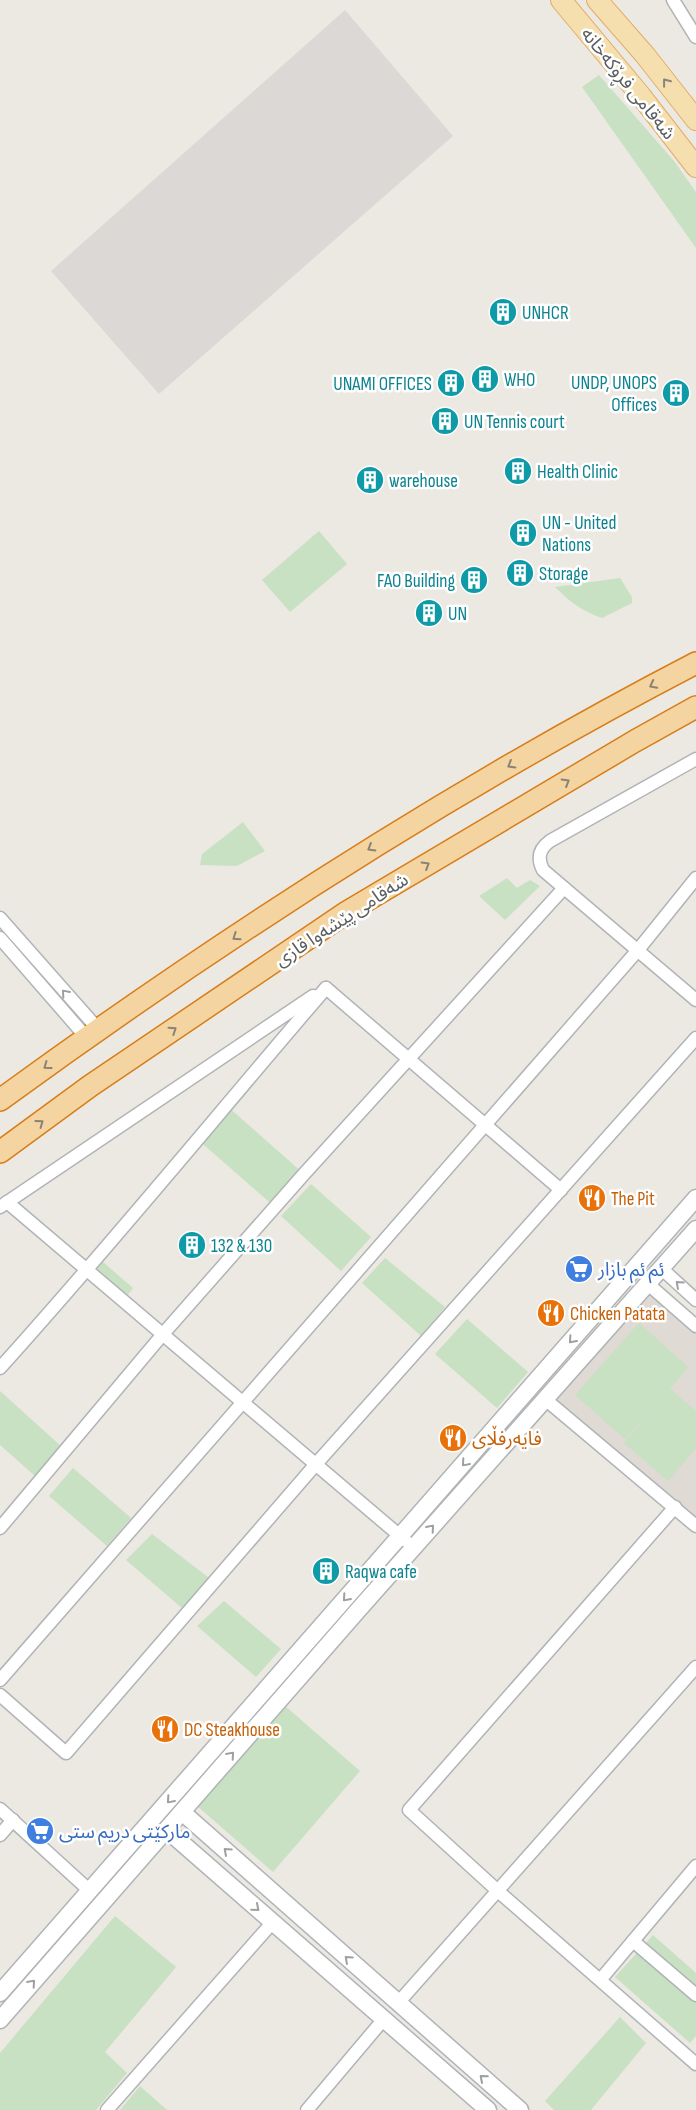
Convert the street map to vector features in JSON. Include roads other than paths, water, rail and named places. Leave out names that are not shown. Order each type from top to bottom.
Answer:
[{"type":"highway","points":[[0,1100],[92,1033],[345,864],[603,711],[696,663]]},
{"type":"highway","name":"شەقامی پێشەوا قازی","points":[[0,1152],[90,1086],[347,912],[635,741],[696,707]]},
{"type":"main road","name":"شەقامی فڕۆکەخانە","points":[[561,0],[641,96],[696,167]]},
{"type":"main road","name":"شەقامی فڕۆکەخانە","points":[[597,0],[645,55],[696,120]]},
{"type":"street","points":[[673,0],[696,37]]},
{"type":"street","points":[[696,759],[545,845],[541,850],[540,864],[543,870],[696,1000]]},
{"type":"street","points":[[0,1680],[638,950],[696,878]]},
{"type":"street","points":[[0,1528],[163,1334],[564,888]]},
{"type":"street","points":[[0,918],[92,1033]]},
{"type":"street","points":[[0,938],[92,1033]]},
{"type":"street","points":[[326,988],[561,1190]]},
{"type":"street","points":[[326,988],[4,1204],[88,1270],[413,1548]]},
{"type":"street","points":[[0,1368],[88,1270],[196,1138],[326,988]]},
{"type":"street","points":[[1,1697],[66,1753],[316,1464],[696,1038]]},
{"type":"street","points":[[0,2020],[126,1863],[194,1772],[696,1198]]},
{"type":"street","points":[[670,1228],[685,1242]]},
{"type":"street","points":[[0,1993],[90,1891],[167,1830],[413,1548],[696,1229]]},
{"type":"street","points":[[662,1269],[696,1300]]},
{"type":"street","points":[[648,1284],[696,1326]]},
{"type":"street","points":[[595,1314],[610,1327]]},
{"type":"street","points":[[545,1399],[675,1506],[696,1526]]},
{"type":"street","points":[[675,1506],[409,1810],[499,1892],[695,2061]]},
{"type":"street","points":[[398,2003],[499,1892],[696,1667]]},
{"type":"street","points":[[194,1772],[206,1784]]},
{"type":"street","points":[[0,1810],[90,1891]]},
{"type":"street","points":[[182,1812],[520,2110]]},
{"type":"street","points":[[0,1834],[13,1820]]},
{"type":"street","points":[[167,1830],[412,2046],[488,2110]]},
{"type":"street","points":[[601,1979],[696,1866]]},
{"type":"street","points":[[107,2110],[272,1923]]},
{"type":"street","points":[[633,1941],[696,1995]]},
{"type":"street","points":[[350,1991],[367,1976]]},
{"type":"street","points":[[306,2110],[383,2020]]},
{"type":"street","points":[[412,2046],[428,2029]]},
{"type":"place","name":"UNHCR","points":[[503,312]]},
{"type":"place","name":"WHO","points":[[485,379]]},
{"type":"place","name":"UNAMI OFFICES","points":[[451,383]]},
{"type":"place","name":"UNDP, UNOPS Offices","points":[[676,393]]},
{"type":"place","name":"UN Tennis court","points":[[445,421]]},
{"type":"place","name":"Health Clinic","points":[[518,471]]},
{"type":"place","name":"warehouse","points":[[370,480]]},
{"type":"place","name":"UN - United Nations","points":[[523,533]]},
{"type":"place","name":"Storage","points":[[520,573]]},
{"type":"place","name":"FAO Building","points":[[474,580]]},
{"type":"place","name":"UN","points":[[429,613]]},
{"type":"place","name":"The Pit","points":[[592,1198]]},
{"type":"place","name":"132 & 130","points":[[192,1245]]},
{"type":"place","name":"ئم ئم بازار","points":[[579,1269]]},
{"type":"place","name":"Chicken Patata","points":[[551,1313]]},
{"type":"place","name":"فايەرفڵای","points":[[453,1438]]},
{"type":"place","name":"Raqwa cafe","points":[[326,1571]]},
{"type":"place","name":"DC Steakhouse","points":[[165,1729]]},
{"type":"place","name":"مارکێتی دریم ستی","points":[[40,1831]]}]
